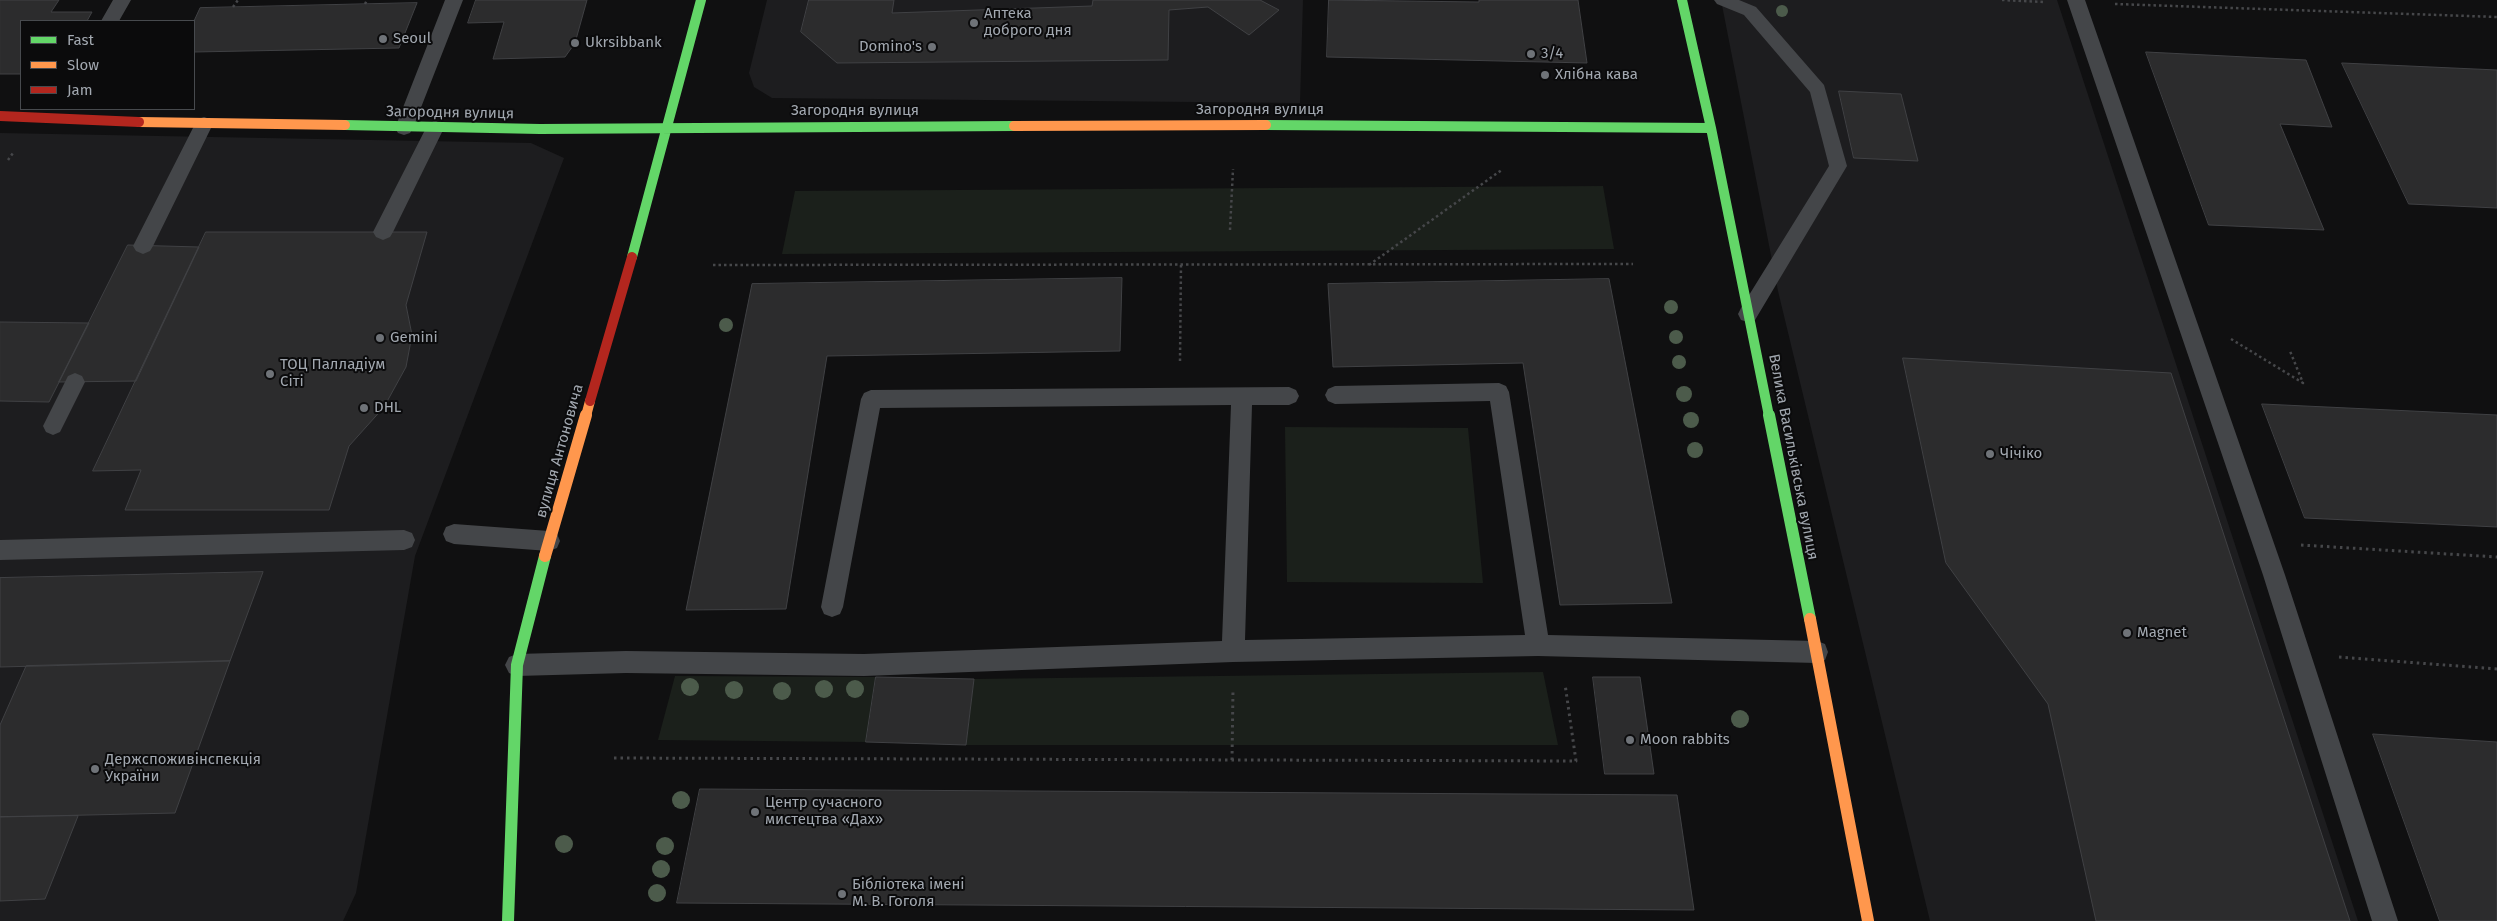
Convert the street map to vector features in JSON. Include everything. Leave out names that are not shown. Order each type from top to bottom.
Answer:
[{"type":"main road","name":"вулиця Антоновича","points":[[508,921],[517,665],[549,541],[646,211],[701,0]]},
{"type":"main road","name":"Велика Васильківська вулиця","points":[[1682,0],[1711,128],[1817,652],[1868,921]]},
{"type":"main road","name":"Загородня вулиця","points":[[0,116],[56,114],[204,124],[404,128],[1302,125],[1711,128]]},
{"type":"lane","points":[[111,20],[122,0]]},
{"type":"lane","points":[[404,128],[454,0]]},
{"type":"lane","points":[[1723,0],[1750,12],[1818,90],[1838,166],[1748,314]]},
{"type":"lane","points":[[2077,2],[2274,575],[2385,921]]},
{"type":"lane","points":[[144,246],[204,124]]},
{"type":"lane","points":[[383,232],[435,128]]},
{"type":"lane","points":[[54,426],[75,382]]},
{"type":"lane","points":[[1335,395],[1499,392],[1549,645]]},
{"type":"lane","points":[[832,607],[871,399],[1289,396]]},
{"type":"lane","points":[[1233,651],[1242,397]]},
{"type":"lane","points":[[454,534],[549,541]]},
{"type":"lane","points":[[0,550],[404,540]]},
{"type":"lane","points":[[517,665],[626,662],[864,665],[1233,651],[1549,645],[1817,652]]},
{"type":"path","points":[[233,7],[238,0]]},
{"type":"path","points":[[365,4],[368,0]]},
{"type":"path","points":[[2002,0],[2497,17]]},
{"type":"path","points":[[1230,230],[1233,169]]},
{"type":"path","points":[[1369,265],[1503,169]]},
{"type":"path","points":[[713,265],[1181,264],[1284,266],[1633,264]]},
{"type":"path","points":[[1179,397],[1181,264]]},
{"type":"path","points":[[2230,338],[2304,384],[2290,351]]},
{"type":"path","points":[[2293,545],[2497,557]]},
{"type":"path","points":[[614,758],[1576,760],[1549,645]]},
{"type":"path","points":[[1232,760],[1233,651]]},
{"type":"path","points":[[2331,657],[2497,669]]},
{"type":"shaded area","points":[[767,0],[1303,0],[1300,103],[772,98],[754,87],[749,73]]},
{"type":"shaded area","points":[[1721,0],[2057,0],[2358,921],[1930,921],[1778,291]]},
{"type":"shaded area","points":[[0,133],[531,143],[564,158],[415,556],[356,893],[343,921],[0,921]]},
{"type":"shaded area","points":[[1603,186],[1614,249],[782,254],[795,191]]},
{"type":"shaded area","points":[[1285,427],[1468,428],[1483,583],[1287,582]]},
{"type":"shaded area","points":[[1543,672],[1558,745],[966,745],[974,679]]},
{"type":"shaded area","points":[[675,676],[876,677],[866,742],[658,740]]},
{"type":"building","points":[[0,0],[59,0],[51,12],[92,12],[88,20],[20,20],[20,74],[0,74]]},
{"type":"building","points":[[476,0],[587,0],[575,43],[565,57],[493,59],[504,22],[468,23]]},
{"type":"building","points":[[809,0],[894,0],[892,13],[1092,6],[1093,0],[1260,0],[1279,10],[1249,35],[1208,7],[1169,10],[1168,60],[837,63],[801,32]]},
{"type":"building","points":[[1329,0],[1479,2],[1479,0],[1578,0],[1587,63],[1327,57]]},
{"type":"building","points":[[417,3],[399,48],[195,52],[194,20],[200,8]]},
{"type":"building","points":[[2146,52],[2306,60],[2332,127],[2280,124],[2324,230],[2209,225]]},
{"type":"building","points":[[2342,63],[2497,70],[2497,208],[2409,204]]},
{"type":"building","points":[[1839,91],[1901,94],[1918,161],[1854,158]]},
{"type":"building","name":"ТОЦ Палладіум Сіті","points":[[206,232],[427,232],[406,305],[412,335],[406,367],[384,407],[349,446],[329,510],[125,510],[141,470],[93,471]]},
{"type":"building","points":[[128,245],[199,247],[136,381],[59,382]]},
{"type":"building","points":[[1122,278],[1120,351],[827,356],[786,609],[686,610],[752,284]]},
{"type":"building","points":[[1609,279],[1672,603],[1560,605],[1523,363],[1333,367],[1328,284]]},
{"type":"building","points":[[0,322],[89,323],[49,402],[0,401]]},
{"type":"building","name":"Magnet","points":[[1903,358],[2171,373],[2350,921],[2096,921],[2048,704],[1946,563]]},
{"type":"building","points":[[2262,404],[2497,415],[2497,527],[2305,518]]},
{"type":"building","points":[[263,572],[230,661],[0,667],[0,578]]},
{"type":"building","name":"Держспоживінспекція України","points":[[230,661],[175,813],[0,817],[0,725],[26,666]]},
{"type":"building","points":[[876,677],[974,679],[966,745],[866,742]]},
{"type":"building","points":[[1593,677],[1640,677],[1654,774],[1605,774]]},
{"type":"building","points":[[2373,734],[2497,742],[2497,921],[2440,921]]},
{"type":"building","points":[[700,789],[1677,795],[1694,910],[677,903]]},
{"type":"building","points":[[78,816],[45,899],[0,901],[0,817]]},
{"type":"traffic: fast","points":[[632,257],[701,0]]},
{"type":"traffic: fast","points":[[1682,0],[1711,128],[1810,619]]},
{"type":"traffic: fast","points":[[345,125],[540,129],[1014,126]]},
{"type":"traffic: fast","points":[[1266,125],[1711,128]]},
{"type":"traffic: fast","points":[[508,921],[517,665],[545,556]]},
{"type":"traffic: slow","points":[[139,122],[345,125]]},
{"type":"traffic: slow","points":[[1014,126],[1266,125]]},
{"type":"traffic: slow","points":[[545,556],[590,401]]},
{"type":"traffic: slow","points":[[1810,619],[1868,921]]},
{"type":"traffic: jam","points":[[0,116],[53,120],[139,122]]},
{"type":"traffic: jam","points":[[590,401],[632,257]]},
{"type":"place","name":"Аптека доброго дня","points":[[974,23]]},
{"type":"place","name":"Seoul","points":[[383,39]]},
{"type":"place","name":"Ukrsibbank","points":[[575,43]]},
{"type":"place","name":"Domino's","points":[[932,47]]},
{"type":"place","name":"3/4","points":[[1531,54]]},
{"type":"place","name":"Хлібна кава","points":[[1545,75]]},
{"type":"place","name":"Gemini","points":[[380,338]]},
{"type":"place","name":"ТОЦ Палладіум Сіті","points":[[270,374]]},
{"type":"place","name":"DHL","points":[[364,408]]},
{"type":"place","name":"Чічіко","points":[[1990,454]]},
{"type":"place","name":"Magnet","points":[[2127,633]]},
{"type":"place","name":"Moon rabbits","points":[[1630,740]]},
{"type":"place","name":"Держспоживінспекція України","points":[[95,769]]},
{"type":"place","name":"Центр сучасного мистецтва «Дах»","points":[[755,812]]},
{"type":"place","name":"Бібліотека імені М. В. Гоголя","points":[[842,894]]}]
